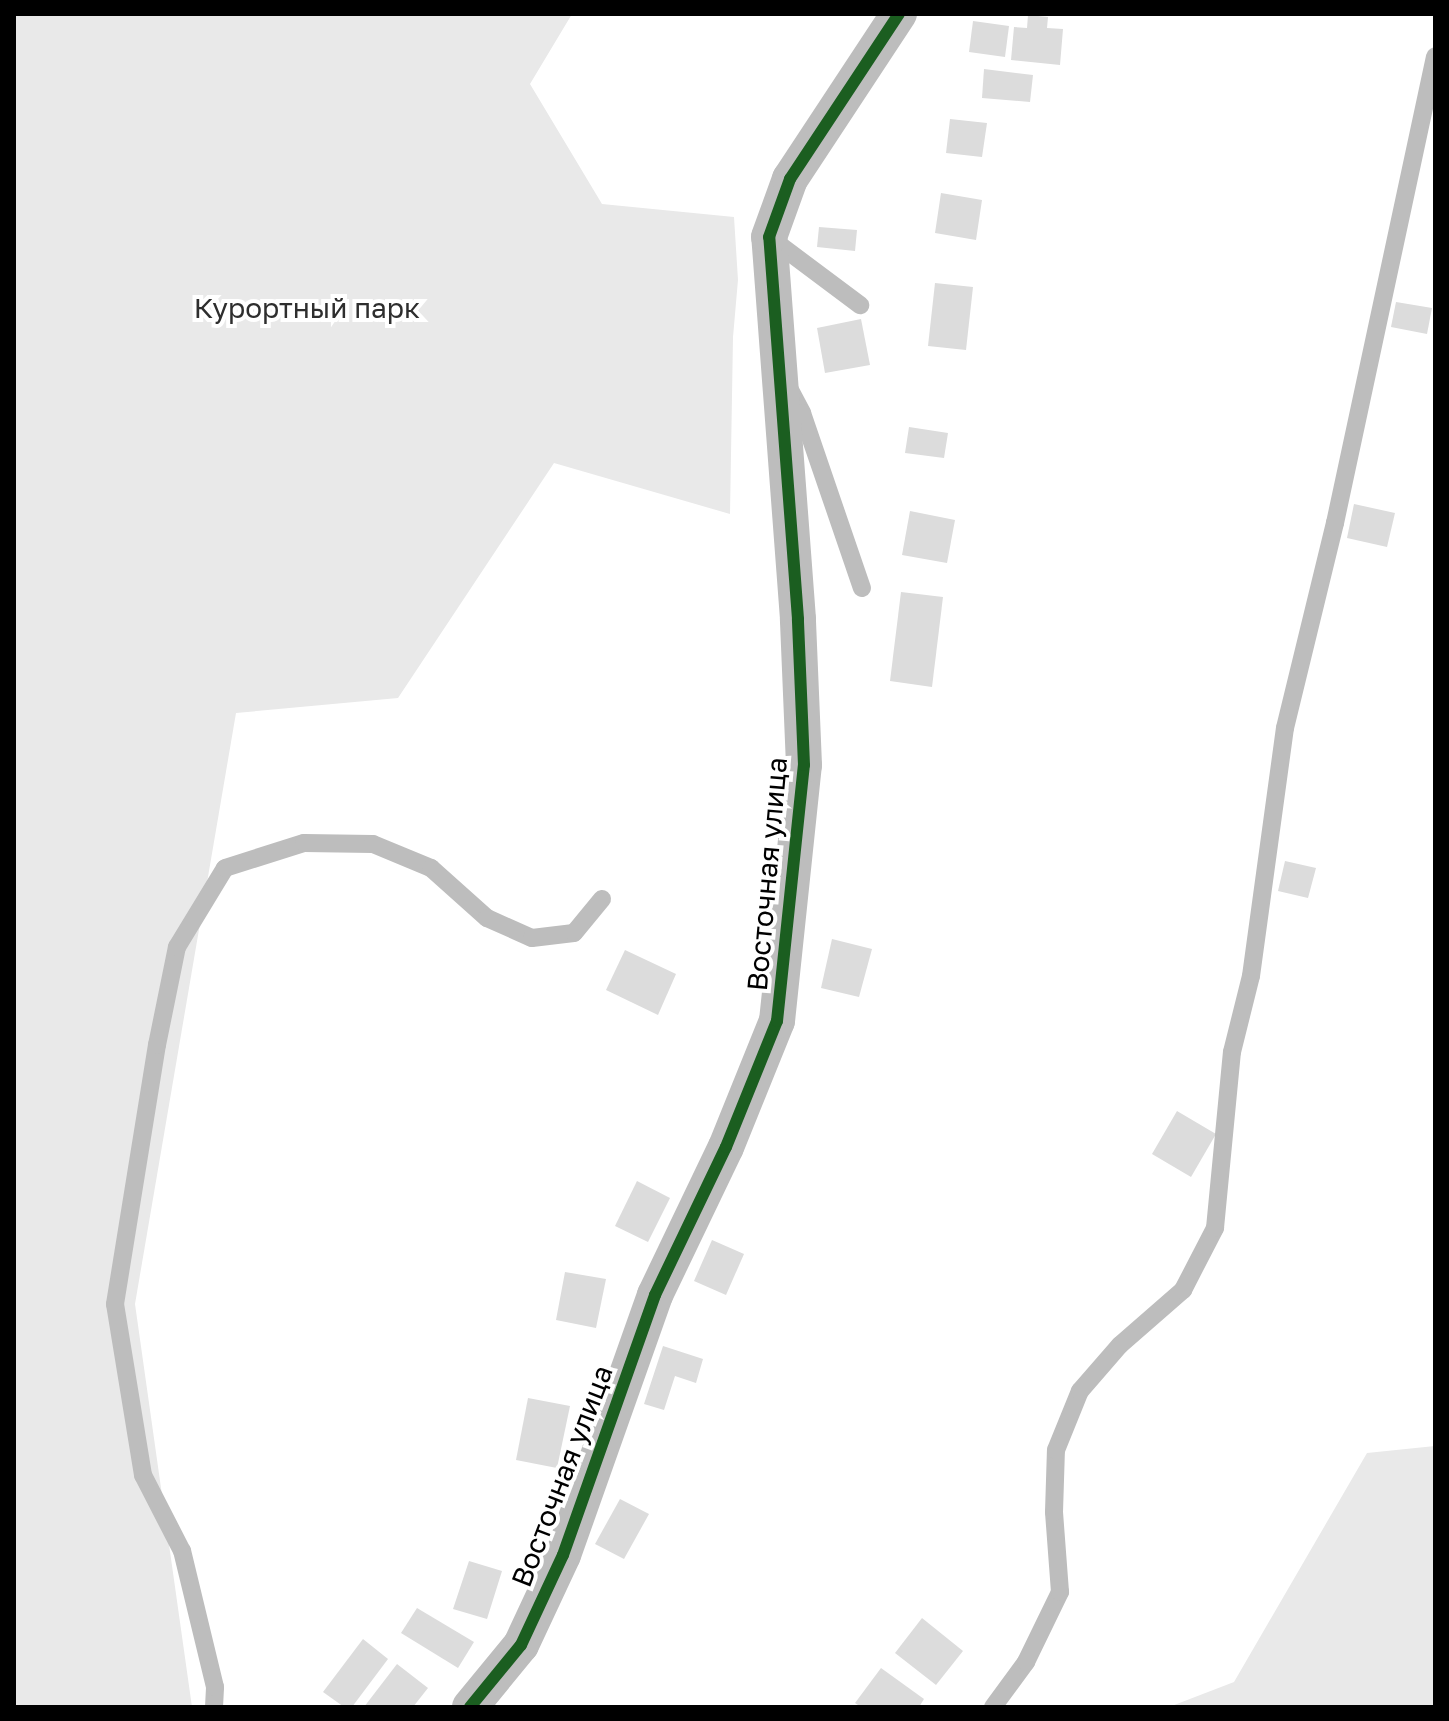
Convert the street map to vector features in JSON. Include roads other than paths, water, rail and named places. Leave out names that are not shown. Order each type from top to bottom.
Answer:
[{"type":"street","name":"Восточная улица","points":[[470,1707],[521,1645],[563,1555],[655,1295],[726,1147],[777,1021],[804,765],[798,619],[769,237],[790,179],[899,14]]},
{"type":"lane","points":[[993,1707],[1026,1662],[1060,1592],[1054,1512],[1056,1450],[1080,1391],[1120,1345],[1183,1290],[1215,1228],[1232,1052],[1251,976],[1285,728],[1335,523],[1435,57]]},
{"type":"lane","points":[[769,237],[860,305]]},
{"type":"lane","points":[[777,367],[802,413],[862,588]]},
{"type":"lane","points":[[214,1707],[215,1687],[182,1551],[143,1475],[115,1304],[157,1045],[177,947],[225,868],[304,843],[373,844],[431,868],[487,918],[532,938],[574,933],[602,899]]},
{"type":"park label","name":"Курортный парк","points":[[307,308]]}]
